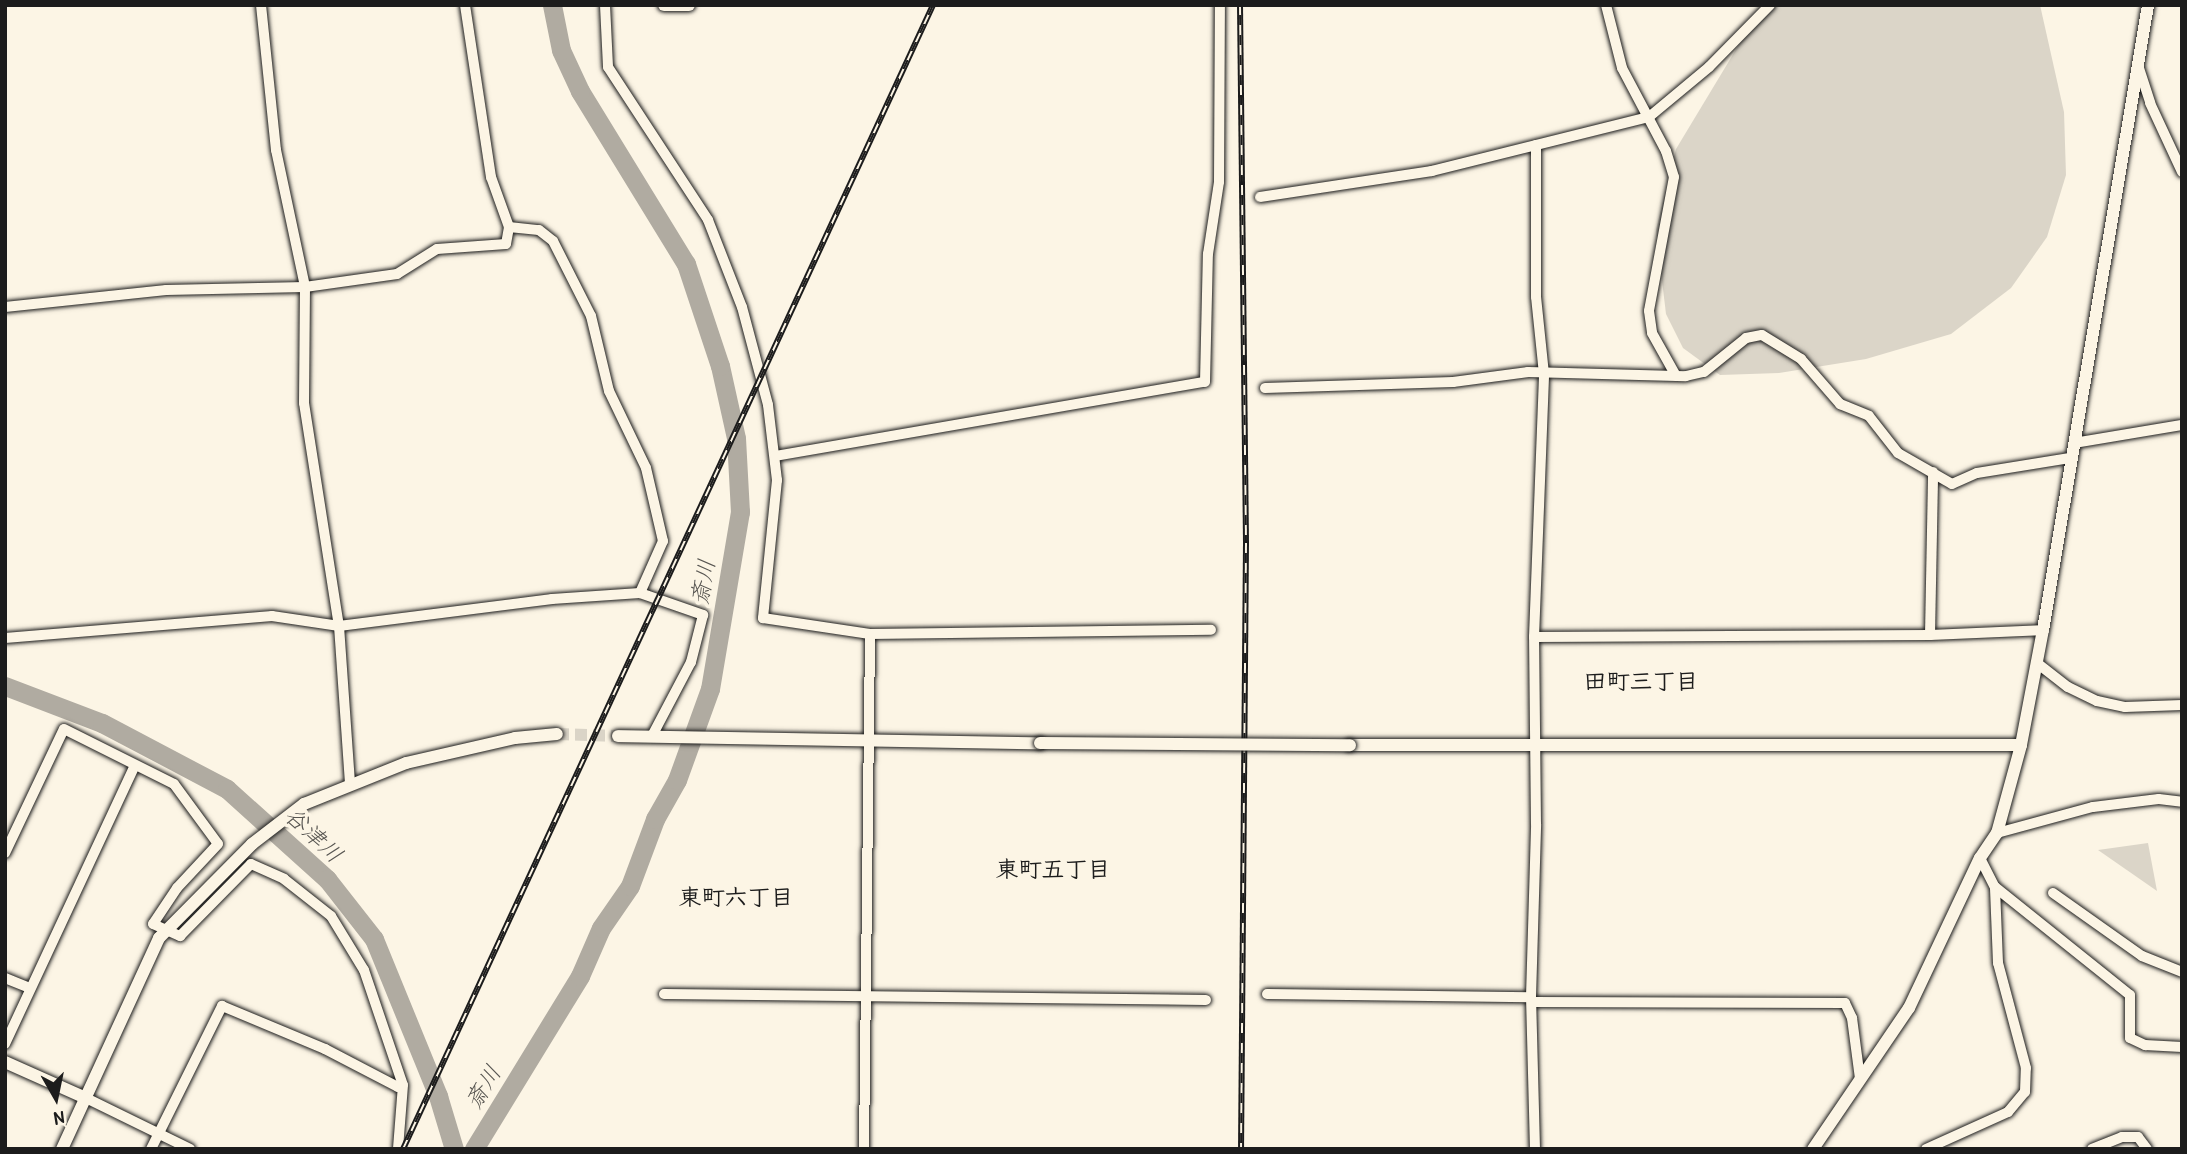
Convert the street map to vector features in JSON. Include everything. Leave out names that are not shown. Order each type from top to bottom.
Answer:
[{"type":"street","points":[[261,5],[276,150],[305,287],[304,403],[339,626],[350,785]]},
{"type":"street","points":[[5,307],[166,290],[305,287],[397,274],[437,249],[506,244],[509,227],[491,177],[465,5]]},
{"type":"street","points":[[604,5],[608,67],[708,220],[730,272],[768,405],[775,456],[776,493],[763,618],[870,634],[1211,630]]},
{"type":"street","points":[[664,5],[689,5]]},
{"type":"street","points":[[775,456],[1205,382],[1208,254],[1219,182],[1220,5]]},
{"type":"street","points":[[1606,5],[1622,68],[1649,117],[1674,177],[1649,311],[1652,333],[1676,376]]},
{"type":"street","points":[[1260,197],[1432,172],[1649,117],[1709,67],[1770,5]]},
{"type":"street","points":[[1813,1149],[1909,1008],[1980,858],[1997,833],[2021,745],[2037,663],[2148,5]]},
{"type":"street","points":[[2138,64],[2150,103],[2182,172]]},
{"type":"street","points":[[1535,1149],[1532,999],[1534,637],[1544,374],[1536,298],[1536,145]]},
{"type":"street","points":[[509,227],[540,230],[553,241],[591,316],[609,391],[646,468],[663,541],[640,593]]},
{"type":"street","points":[[1265,388],[1544,374],[1676,376],[1704,372],[1746,338],[1773,338],[1801,359],[1840,404],[1868,416],[1898,453],[1952,484],[1977,473],[2070,458]]},
{"type":"street","points":[[2074,443],[2182,425]]},
{"type":"street","points":[[1930,635],[1933,472]]},
{"type":"street","points":[[5,638],[272,616],[339,626],[552,598],[640,593],[703,615],[691,662],[656,736]]},
{"type":"street","points":[[1534,637],[1930,635],[2043,630]]},
{"type":"street","points":[[864,1149],[870,634]]},
{"type":"street","points":[[2037,663],[2068,687],[2097,701],[2124,707],[2182,705]]},
{"type":"street","points":[[5,853],[64,729],[134,767],[174,784],[218,845],[177,888],[153,924],[180,936],[251,864],[284,879],[331,916],[349,943],[380,1011],[401,1086],[398,1149]]},
{"type":"street","points":[[62,1149],[166,931],[252,844],[304,804],[406,763],[515,738],[557,734]]},
{"type":"street","points":[[618,736],[1350,746],[1534,743],[2021,745]]},
{"type":"street","points":[[5,1044],[134,767]]},
{"type":"street","points":[[1997,833],[2093,807],[2147,800],[2182,802]]},
{"type":"street","points":[[1980,858],[1995,887],[2130,995],[2130,1038],[2146,1045],[2182,1047]]},
{"type":"street","points":[[1926,1149],[2008,1112],[2025,1092],[2026,1068],[1998,963],[1995,887]]},
{"type":"street","points":[[2053,893],[2142,956],[2182,972]]},
{"type":"street","points":[[5,978],[30,988]]},
{"type":"street","points":[[1266,993],[1844,1003],[1852,1018],[1860,1079]]},
{"type":"street","points":[[664,994],[864,1000],[1206,1000]]},
{"type":"street","points":[[150,1149],[222,1006],[325,1049],[401,1086]]},
{"type":"street","points":[[5,1062],[190,1149]]},
{"type":"street","points":[[390,1149],[401,1086]]},
{"type":"street","points":[[2092,1149],[2122,1137],[2138,1137],[2147,1149]]},
{"type":"shaded area","points":[[1768,5],[2040,5],[2064,112],[2066,175],[2047,237],[2011,288],[1951,334],[1866,359],[1779,373],[1720,375],[1683,348],[1666,314],[1656,230],[1676,149],[1758,13]]},
{"type":"shaded area","points":[[2148,843],[2157,891],[2098,850]]},
{"type":"waterway","name":"斎川","points":[[474,1149],[580,976],[601,928],[630,886],[655,819],[677,780],[710,689],[740,512],[736,438],[720,366],[686,264],[580,91],[561,50],[552,5]]},
{"type":"waterway","name":"谷津川","points":[[5,686],[102,723],[227,789],[327,879],[374,939],[438,1096],[454,1149]]},
{"type":"tunnel","points":[[557,734],[618,736]]},
{"type":"railway","points":[[403,1149],[933,5]]},
{"type":"railway","points":[[1240,5],[1246,543],[1241,1149]]},
{"type":"district","name":"田町三丁目","points":[[1641,681]]},
{"type":"district","name":"東町五丁目","points":[[1053,869]]},
{"type":"district","name":"東町六丁目","points":[[736,897]]}]
